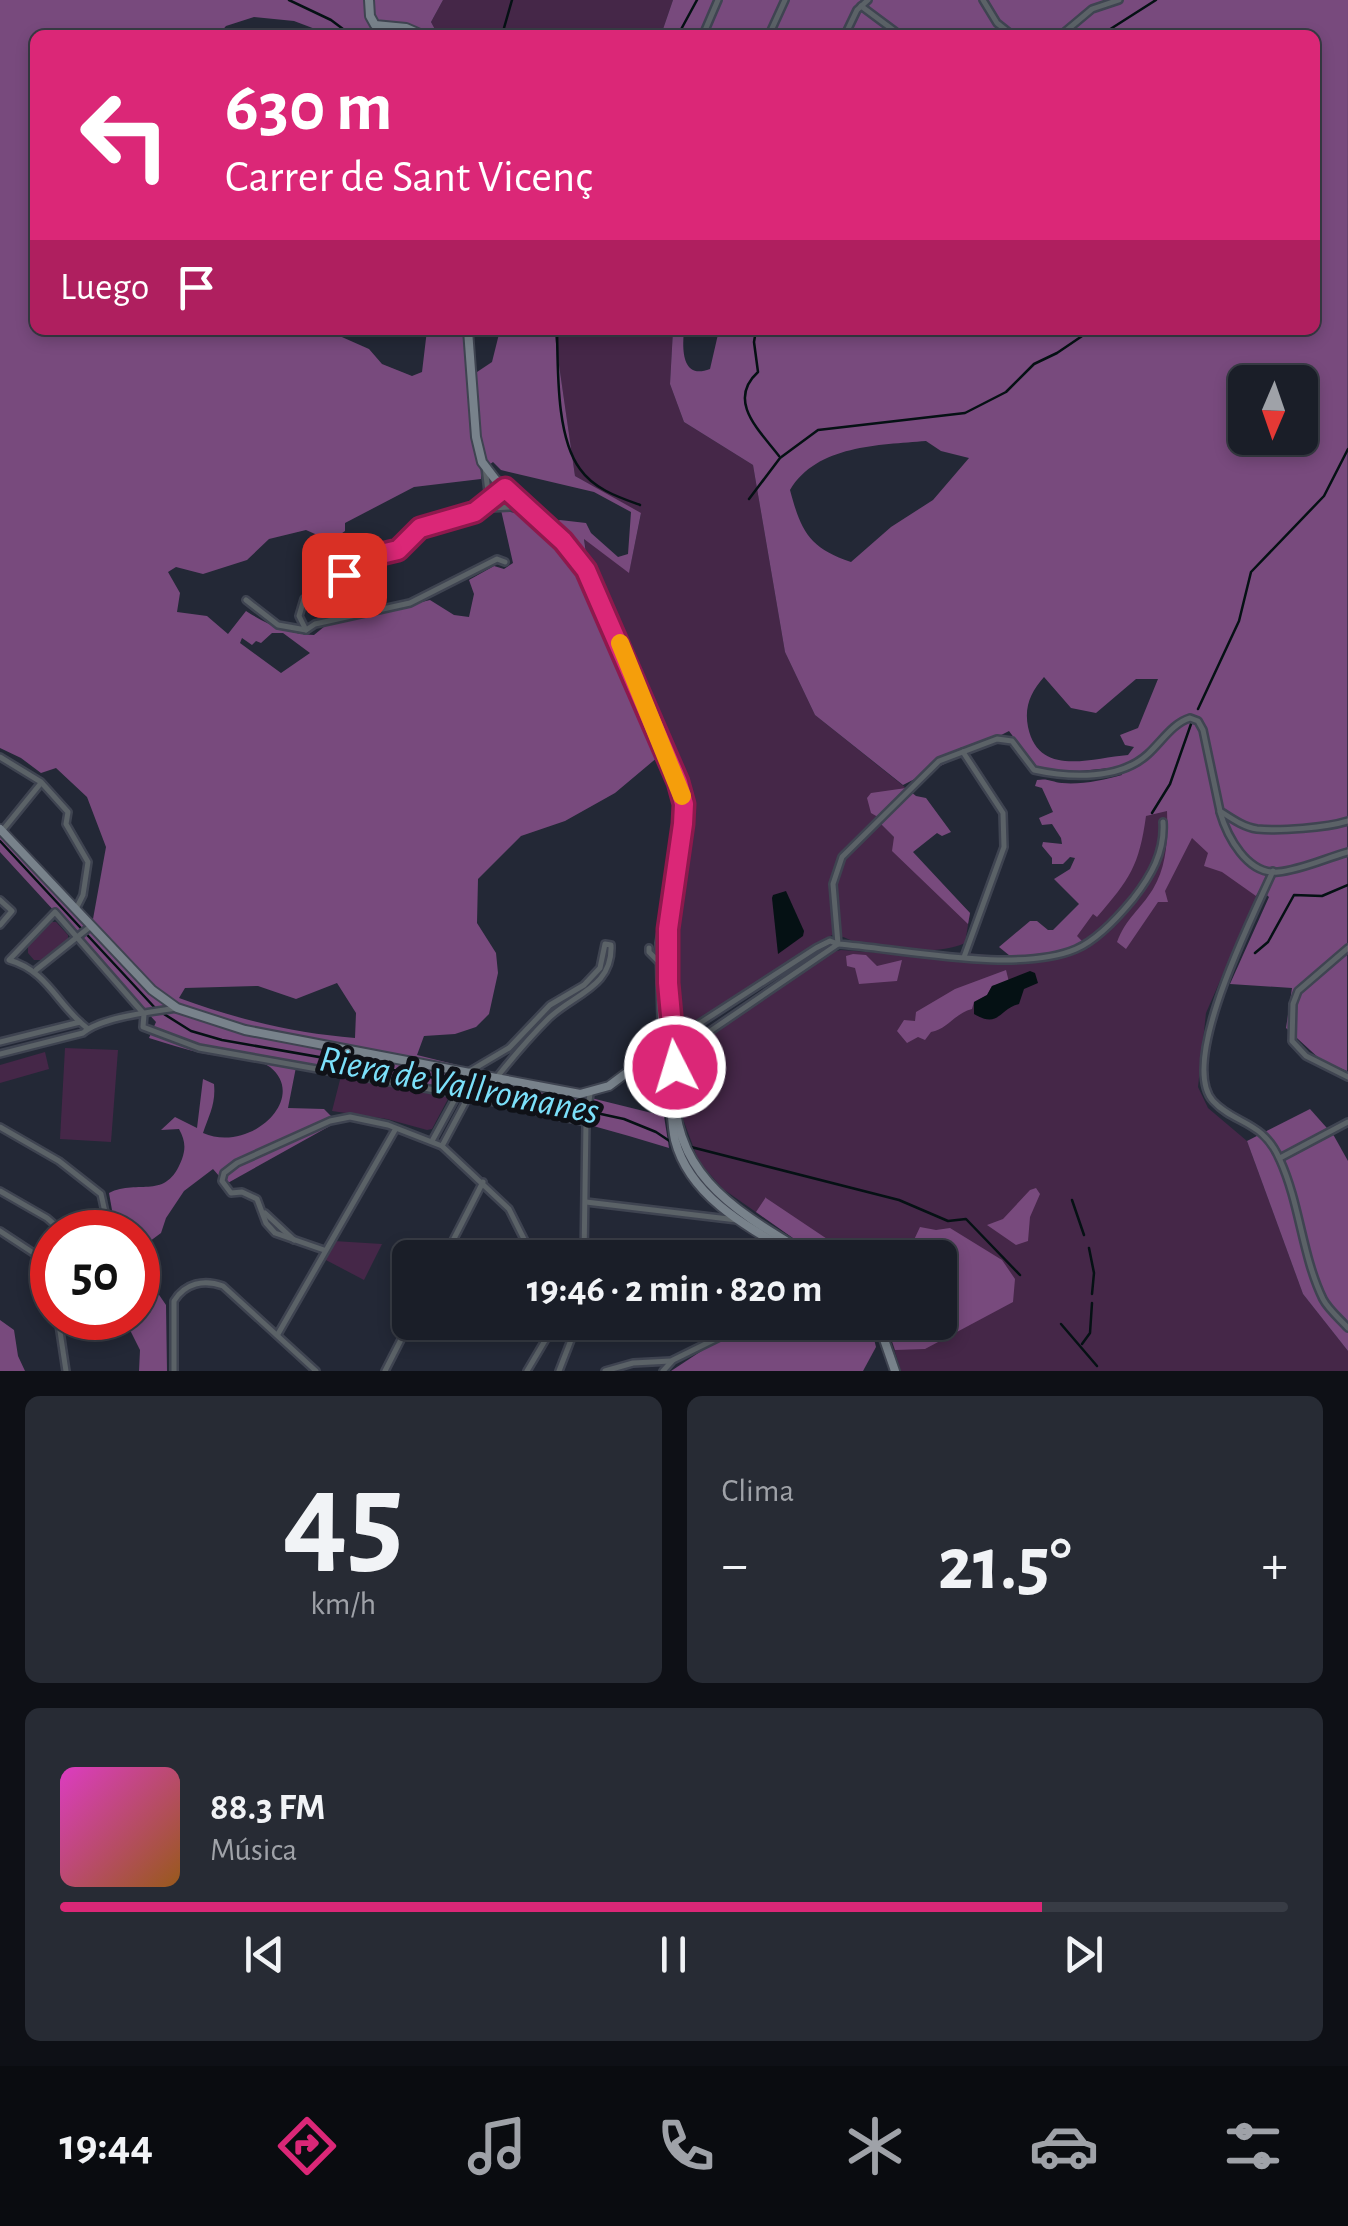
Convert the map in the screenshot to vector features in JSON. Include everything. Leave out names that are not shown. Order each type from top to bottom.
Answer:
[{"type":"main road","points":[[369,0],[370,16],[376,26],[411,30]]},
{"type":"main road","points":[[468,335],[476,437],[485,467],[501,491],[524,506],[574,554],[592,580],[684,804],[662,957],[659,1033],[651,1045],[667,1074],[683,1152],[697,1182],[740,1216],[782,1240]]},
{"type":"main road","points":[[1,830],[152,990],[177,1008],[244,1030],[580,1094],[609,1086],[653,1053]]},
{"type":"main road","points":[[677,1131],[674,1080],[684,1048],[669,1009],[660,936],[682,837]]},
{"type":"main road","points":[[659,1033],[677,1034]]},
{"type":"main road","points":[[660,1061],[678,1060]]},
{"type":"main road","points":[[740,1216],[771,1240]]},
{"type":"main road","points":[[885,1340],[896,1371]]},
{"type":"street","points":[[706,30],[718,0]]},
{"type":"street","points":[[771,30],[785,0]]},
{"type":"street","points":[[848,30],[868,0]]},
{"type":"street","points":[[983,0],[1006,30]]},
{"type":"street","points":[[1067,30],[1092,9],[1119,0]]},
{"type":"street","points":[[861,6],[893,30]]},
{"type":"street","points":[[485,467],[489,500],[486,506]]},
{"type":"street","points":[[475,512],[501,491]]},
{"type":"street","points":[[501,491],[500,503],[508,507]]},
{"type":"street","points":[[306,630],[299,616],[304,598],[338,581],[364,558],[398,550],[416,531],[475,512],[524,506]]},
{"type":"street","points":[[246,600],[278,625],[306,630],[315,624],[410,603],[497,560],[505,562]]},
{"type":"street","points":[[838,944],[833,884],[842,857],[939,761],[996,739],[1012,741],[1034,770],[1057,775],[1125,769],[1190,718],[1198,721],[1203,730],[1225,830],[1241,854],[1273,872],[1348,852]]},
{"type":"street","points":[[963,752],[1003,813],[1004,847],[964,957]]},
{"type":"street","points":[[0,756],[42,782],[68,812],[66,824],[88,862],[83,895],[76,910]]},
{"type":"street","points":[[1,830],[42,782]]},
{"type":"street","points":[[1220,811],[1257,829],[1333,826],[1348,821]]},
{"type":"street","points":[[677,1034],[830,941],[1016,962],[1076,949],[1120,915],[1152,876],[1164,836],[1162,822]]},
{"type":"street","points":[[1273,872],[1220,992],[1210,1026],[1204,1083],[1214,1102],[1262,1132],[1280,1158],[1324,1301],[1348,1328]]},
{"type":"street","points":[[0,900],[12,911],[0,924]]},
{"type":"street","points":[[10,960],[56,912],[144,1014],[143,1027],[200,1048],[464,1095],[586,1122]]},
{"type":"street","points":[[36,970],[90,926]]},
{"type":"street","points":[[649,948],[660,936]]},
{"type":"street","points":[[442,1146],[466,1103],[464,1095],[474,1072],[487,1062],[518,1041],[550,1005],[576,992],[593,977],[600,968],[606,944],[612,945],[610,962],[587,993],[552,1016],[494,1076],[487,1062]]},
{"type":"street","points":[[684,1048],[838,944]]},
{"type":"street","points":[[649,948],[662,957]]},
{"type":"street","points":[[649,948],[648,952],[662,957]]},
{"type":"street","points":[[1347,1074],[1306,1056],[1292,1040],[1293,1004],[1298,991],[1348,948]]},
{"type":"street","points":[[0,958],[36,970],[88,1028]]},
{"type":"street","points":[[0,1054],[82,1033],[88,1028],[177,1008]]},
{"type":"street","points":[[0,1042],[80,1022]]},
{"type":"street","points":[[506,1066],[514,1080]]},
{"type":"street","points":[[585,1240],[590,1094]]},
{"type":"street","points":[[432,1141],[455,1099],[464,1095]]},
{"type":"street","points":[[324,1250],[296,1241],[265,1213],[257,1199],[242,1192],[231,1193],[222,1180],[224,1173],[237,1163],[298,1133],[350,1117],[442,1146],[509,1209],[524,1240]]},
{"type":"street","points":[[1280,1158],[1348,1122]]},
{"type":"street","points":[[0,1127],[59,1161],[102,1194],[105,1210]]},
{"type":"street","points":[[278,1334],[396,1130]]},
{"type":"street","points":[[453,1240],[483,1182]]},
{"type":"street","points":[[0,1191],[32,1210]]},
{"type":"street","points":[[586,1202],[740,1216]]},
{"type":"street","points":[[0,1231],[30,1251]]},
{"type":"street","points":[[174,1371],[172,1310],[177,1296],[192,1285],[205,1282],[223,1286],[316,1371]]},
{"type":"street","points":[[61,1340],[66,1371]]},
{"type":"street","points":[[384,1371],[400,1340]]},
{"type":"street","points":[[527,1371],[545,1340]]},
{"type":"street","points":[[559,1371],[571,1340]]},
{"type":"street","points":[[663,1371],[674,1360],[714,1340]]},
{"type":"street","points":[[605,1371],[634,1363],[674,1360]]},
{"type":"shaded area","points":[[0,0],[443,0],[431,22],[435,30],[318,30],[294,21],[254,17],[222,30],[30,30],[30,335],[337,335],[369,349],[382,364],[412,376],[422,372],[426,335],[464,335],[468,378],[492,362],[499,335],[555,335],[575,476],[641,513],[629,573],[584,539],[588,568],[671,746],[615,793],[565,821],[521,836],[478,879],[477,923],[496,953],[498,973],[489,1014],[476,1027],[455,1034],[424,1036],[417,1055],[664,1116],[669,1148],[484,1099],[297,1062],[288,1108],[324,1109],[337,1122],[226,1184],[213,1169],[184,1191],[160,1234],[160,1210],[112,1210],[109,1193],[160,1185],[176,1172],[184,1151],[183,1137],[179,1129],[161,1130],[175,1117],[197,1128],[203,1079],[214,1084],[214,1091],[203,1133],[221,1137],[255,1130],[269,1120],[283,1093],[280,1080],[264,1064],[201,1053],[149,1038],[156,1022],[0,852],[0,828],[93,919],[106,847],[87,797],[56,768],[41,773],[0,748]],"holes":[[[493,462],[501,470],[594,492],[631,512],[628,554],[618,557],[591,533],[586,523],[560,520],[541,528],[525,515],[501,510],[513,563],[504,569],[494,566],[469,580],[474,594],[469,617],[454,615],[430,600],[325,626],[314,635],[278,628],[246,611],[228,634],[207,616],[177,612],[180,593],[168,572],[176,567],[203,574],[247,560],[269,539],[306,530],[331,541],[345,531],[345,523],[414,487],[481,479],[481,471]],[[272,633],[283,633],[310,653],[281,673],[240,643],[242,638],[252,645],[256,641],[261,643]],[[337,983],[356,1013],[355,1038],[266,1024],[179,998],[185,988],[258,986],[296,999]]]},
{"type":"shaded area","points":[[443,0],[673,0],[663,30],[435,30],[431,22]]},
{"type":"shaded area","points":[[673,0],[1348,0],[1347,1071],[1322,1061],[1286,1028],[1292,988],[1230,984],[1269,897],[1260,889],[1256,896],[1222,872],[1204,866],[1208,853],[1192,838],[1165,891],[1168,902],[1158,902],[1126,949],[1117,942],[1161,871],[1167,811],[1146,816],[1131,871],[1118,892],[1097,917],[1093,914],[1077,936],[1082,941],[1075,948],[1015,960],[999,947],[1030,921],[1053,930],[1079,904],[1054,879],[1070,869],[1075,858],[1052,864],[1042,846],[1043,842],[1062,844],[1052,824],[1042,825],[1039,818],[1053,812],[1042,788],[1035,786],[1037,780],[1092,782],[1122,775],[1119,767],[1060,773],[1037,768],[1009,731],[903,785],[815,715],[785,652],[753,465],[684,422],[670,384],[673,335],[684,335],[686,361],[689,367],[710,369],[718,335],[1320,335],[1320,30],[663,30]],"holes":[[[926,441],[941,451],[969,458],[933,500],[891,527],[851,562],[825,551],[803,527],[790,490],[816,464],[869,446]],[[1044,677],[1071,708],[1096,713],[1136,679],[1158,679],[1138,728],[1120,735],[1125,745],[1134,747],[1128,755],[1068,761],[1043,753],[1034,743],[1027,712]]]},
{"type":"shaded area","points":[[555,335],[673,335],[670,384],[684,422],[753,465],[785,652],[815,715],[906,788],[881,824],[970,913],[965,943],[914,950],[862,944],[832,935],[692,1027],[683,1028],[675,1013],[671,990],[674,932],[690,827],[688,787],[588,568],[584,537],[629,572],[641,514],[575,476]]},
{"type":"shaded area","points":[[906,788],[926,798],[951,832],[942,836],[937,833],[913,852],[970,913],[968,924],[892,851],[894,837],[881,824],[883,820],[871,813],[867,798],[871,793]]},
{"type":"shaded area","points":[[1171,804],[1260,889],[1206,1013],[1198,1087],[1208,1108],[1247,1141],[1303,1294],[1348,1351],[1348,1371],[901,1371],[891,1340],[957,1340],[957,1240],[796,1240],[723,1189],[699,1162],[681,1114],[681,1070],[694,1042],[833,952],[962,959],[964,953],[1009,957],[1064,948],[1139,814]]},
{"type":"shaded area","points":[[786,891],[804,931],[803,936],[778,954],[772,898]]},
{"type":"shaded area","points":[[51,922],[56,922],[68,940],[44,960],[34,960],[28,953],[28,944]]},
{"type":"shaded area","points":[[866,955],[877,966],[902,960],[897,981],[859,984],[855,968],[847,966],[846,956]]},
{"type":"shaded area","points":[[1006,970],[1009,982],[992,986],[987,995],[974,1002],[972,1009],[931,1032],[925,1040],[918,1037],[907,1043],[897,1031],[904,1020],[915,1021],[916,1012],[955,989]]},
{"type":"shaded area","points":[[1030,971],[1035,973],[1038,983],[1024,989],[1019,1004],[994,1019],[974,1014],[974,1002],[987,995],[992,986]]},
{"type":"shaded area","points":[[65,1048],[118,1050],[111,1142],[60,1139]]},
{"type":"shaded area","points":[[45,1052],[49,1069],[0,1083],[0,1065]]},
{"type":"shaded area","points":[[341,1076],[449,1097],[432,1129],[427,1130],[332,1111]]},
{"type":"shaded area","points":[[1310,1109],[1334,1136],[1348,1161],[1348,1351],[1303,1294],[1247,1141]]},
{"type":"shaded area","points":[[1036,1188],[1040,1194],[1030,1217],[1028,1241],[1016,1245],[987,1225],[1003,1219]]},
{"type":"shaded area","points":[[766,1197],[829,1240],[796,1240],[756,1212]]},
{"type":"shaded area","points":[[920,1227],[950,1228],[1002,1260],[1015,1279],[1013,1302],[957,1332],[957,1240],[914,1240]]},
{"type":"shaded area","points":[[334,1241],[382,1244],[364,1280],[324,1259]]},
{"type":"shaded area","points":[[160,1296],[166,1305],[167,1371],[139,1371],[140,1350],[135,1340],[160,1340]]},
{"type":"shaded area","points":[[0,1320],[14,1330],[25,1371],[0,1371]]},
{"type":"shaded area","points":[[721,1340],[874,1340],[876,1347],[863,1371],[671,1371]]},
{"type":"shaded area","points":[[892,1340],[942,1340],[925,1349],[895,1350]]},
{"type":"waterway","points":[[289,0],[344,30]]},
{"type":"waterway","points":[[503,30],[512,0]]},
{"type":"waterway","points":[[681,30],[697,0]]},
{"type":"waterway","points":[[1109,30],[1156,0]]},
{"type":"waterway","points":[[557,335],[562,421],[572,455],[592,482],[640,505]]},
{"type":"waterway","points":[[755,335],[758,372],[749,383],[746,405],[749,416],[779,456]]},
{"type":"waterway","points":[[749,499],[780,458],[818,430],[965,413],[1006,392],[1034,364],[1084,335]]},
{"type":"waterway","points":[[1198,709],[1239,621],[1251,572],[1324,496],[1348,449]]},
{"type":"waterway","points":[[1152,813],[1170,784],[1191,724]]},
{"type":"waterway","name":"Riera de Vallromanes","points":[[0,841],[156,1009],[191,1031],[624,1119],[674,1144]]},
{"type":"waterway","points":[[1255,953],[1268,942],[1294,895],[1322,896],[1348,885]]},
{"type":"waterway","name":"Riera de Vallromanes","points":[[691,1147],[899,1200],[948,1221],[966,1219],[1020,1275]]},
{"type":"waterway","points":[[1072,1200],[1084,1235]]},
{"type":"waterway","points":[[1089,1248],[1094,1273],[1092,1294]]},
{"type":"waterway","points":[[1082,1344],[1090,1333],[1092,1303]]},
{"type":"waterway","name":"Riera de Vallromanes","points":[[1061,1324],[1097,1366]]},
{"type":"slow traffic","points":[[620,643],[682,796]]},
{"type":"route","points":[[344,575],[364,558],[398,550],[420,528],[475,512],[505,488],[563,541],[586,570],[637,682],[684,804],[667,941],[670,1019],[684,1045],[675,1067]]}]
